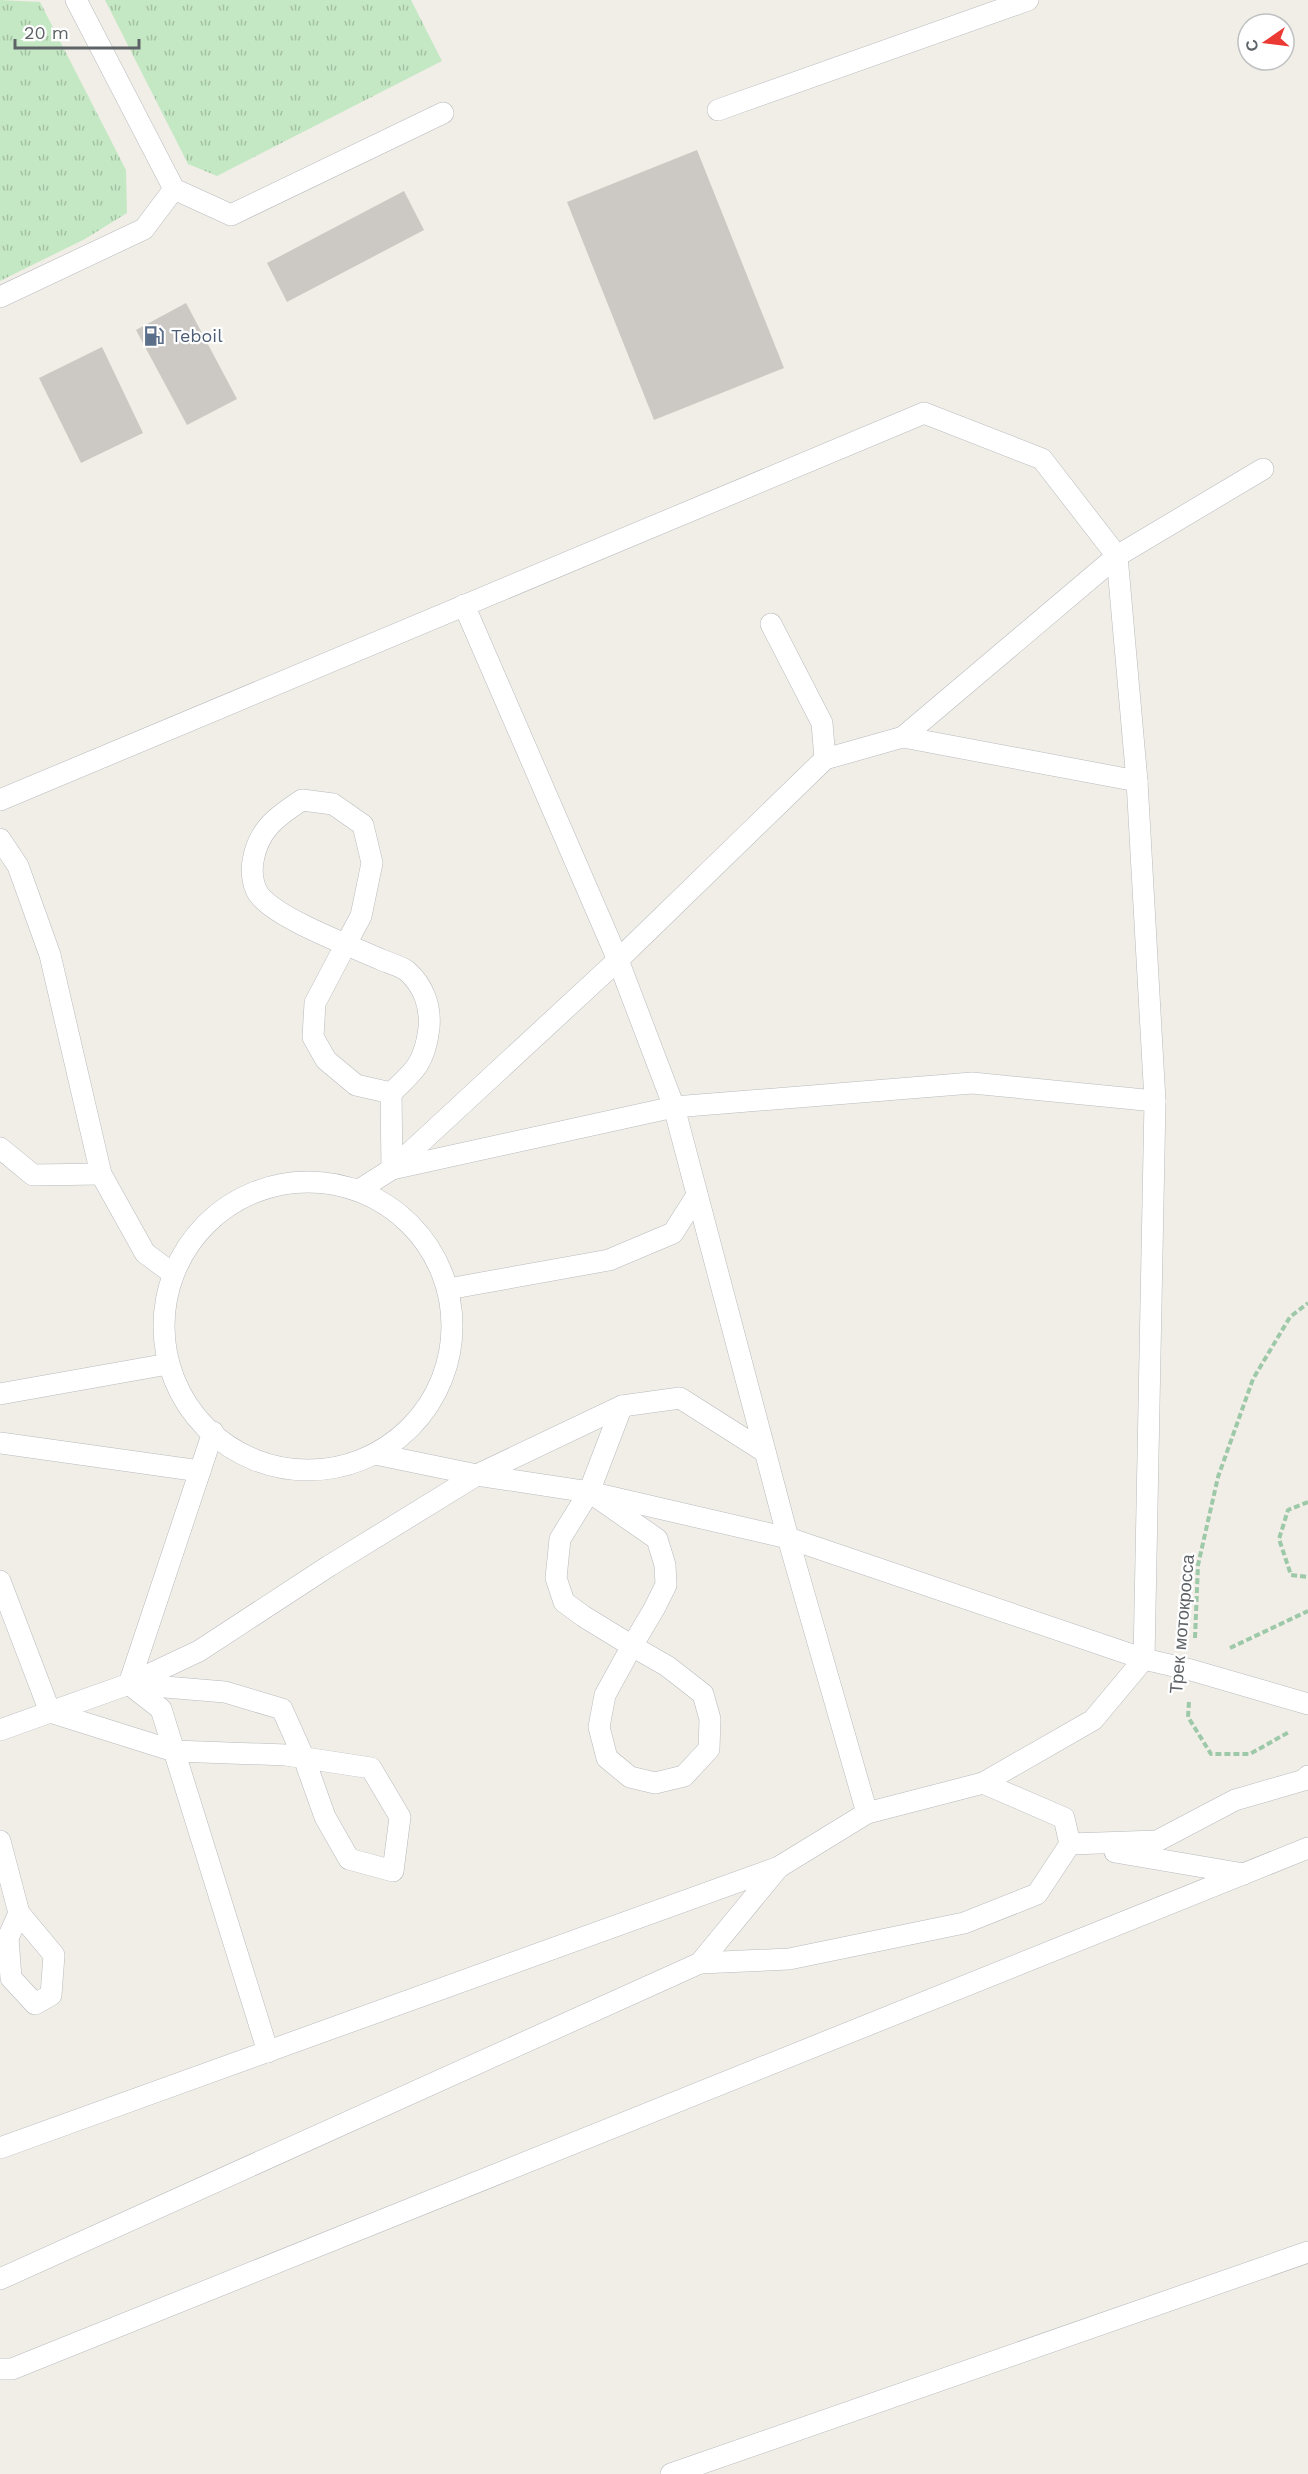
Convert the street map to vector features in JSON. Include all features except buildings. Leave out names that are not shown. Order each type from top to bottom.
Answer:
[{"type":"lane","points":[[76,0],[174,189],[231,216],[443,113]]},
{"type":"lane","points":[[718,110],[1028,0]]},
{"type":"lane","points":[[0,297],[144,229],[174,189]]},
{"type":"lane","points":[[0,800],[924,413],[1042,459],[1117,556],[1137,781],[1155,1101],[1144,1659],[1093,1720],[983,1783],[867,1813],[778,1867],[0,2148]]},
{"type":"lane","points":[[359,1190],[392,1169],[618,960],[825,759],[903,737],[1117,556],[1263,469]]},
{"type":"lane","points":[[464,605],[618,960],[674,1107],[788,1538],[867,1813]]},
{"type":"lane","points":[[771,624],[822,723],[825,759]]},
{"type":"lane","points":[[903,737],[1137,781]]},
{"type":"lane","points":[[391,1093],[356,1085],[326,1060],[313,1037],[315,1003],[346,944],[361,916],[372,863],[363,825],[333,804],[302,800],[277,816],[256,843],[251,872],[260,896],[294,921],[346,944],[406,971],[422,991],[431,1012],[427,1039],[418,1068],[391,1093],[392,1169]]},
{"type":"lane","points":[[0,839],[18,866],[50,955],[101,1174],[145,1253],[172,1273]]},
{"type":"lane","points":[[392,1169],[674,1107],[972,1083],[1155,1101]]},
{"type":"lane","points":[[0,1148],[33,1175],[101,1174]]},
{"type":"lane","points":[[312,1181],[359,1190],[401,1215],[428,1245],[448,1290],[452,1315],[447,1364],[435,1395],[406,1433],[375,1454],[327,1470],[285,1469],[237,1453],[190,1412],[168,1364],[162,1325],[172,1273],[192,1238],[230,1203],[262,1188],[312,1181]]},
{"type":"lane","points":[[448,1290],[609,1260],[673,1233],[697,1195]]},
{"type":"lane","points":[[0,1394],[168,1364]]},
{"type":"lane","points":[[0,1730],[129,1684],[199,1651],[329,1566],[477,1475],[622,1406],[680,1398],[765,1452]]},
{"type":"lane","points":[[589,1492],[657,1539],[665,1564],[666,1585],[632,1646],[605,1695],[599,1727],[607,1758],[630,1777],[655,1783],[684,1776],[709,1749],[710,1719],[703,1694],[667,1666],[632,1646],[582,1616],[564,1602],[556,1578],[560,1539],[589,1492],[622,1406]]},
{"type":"lane","points":[[129,1684],[213,1432]]},
{"type":"lane","points":[[0,1443],[200,1471]]},
{"type":"lane","points":[[375,1454],[477,1475],[589,1492],[788,1538],[1144,1659],[1191,1670],[1308,1704]]},
{"type":"lane","points":[[0,1581],[50,1712]]},
{"type":"lane","points":[[129,1684],[161,1709],[268,2052]]},
{"type":"lane","points":[[50,1712],[174,1751],[304,1758],[371,1768],[400,1817],[393,1871],[349,1859],[325,1817],[304,1758],[282,1709],[225,1692],[129,1684]]},
{"type":"lane","points":[[1070,1844],[1157,1841],[1235,1800],[1304,1780],[1308,1776]]},
{"type":"lane","points":[[0,2279],[699,1963],[789,1959],[964,1923],[1036,1894],[1070,1844],[1064,1818],[983,1783]]},
{"type":"lane","points":[[0,1840],[19,1913]]},
{"type":"lane","points":[[1070,1844],[1244,1874]]},
{"type":"lane","points":[[0,2369],[12,2369],[1308,1848]]},
{"type":"lane","points":[[699,1963],[778,1867]]},
{"type":"lane","points":[[671,2474],[1308,2252]]},
{"type":"path","name":"Трек мотокросса","points":[[1297,1727],[1250,1754],[1211,1754],[1188,1717],[1198,1565],[1218,1477],[1253,1379],[1290,1317],[1308,1303]]},
{"type":"path","points":[[1308,1502],[1288,1510],[1279,1539],[1291,1575],[1308,1577]]},
{"type":"path","points":[[1191,1670],[1253,1636],[1308,1611]]},
{"type":"green space","points":[[0,0],[40,2],[126,170],[127,213],[85,239],[0,281]]},
{"type":"green space","points":[[105,0],[411,0],[442,61],[217,176],[188,164]]},
{"type":"place","name":"Teboil","points":[[154,336]]}]
